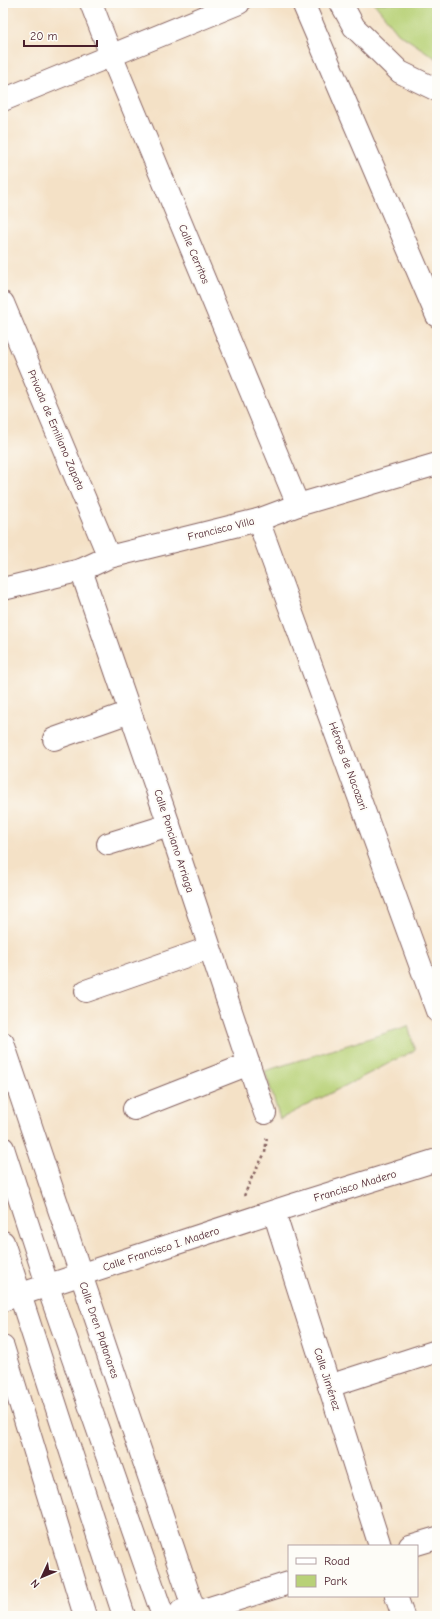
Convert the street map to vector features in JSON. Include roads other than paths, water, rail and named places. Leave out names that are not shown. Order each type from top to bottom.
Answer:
[{"type":"street","name":"Calle Cerritos","points":[[91,3],[298,505]]},
{"type":"street","points":[[3,100],[111,54],[239,3]]},
{"type":"street","points":[[304,3],[437,316]]},
{"type":"street","points":[[341,3],[354,27],[400,72],[437,90]]},
{"type":"street","name":"Privada de Emiliano Zapata","points":[[3,303],[109,557]]},
{"type":"street","name":"Francisco Villa","points":[[3,589],[81,570],[109,557],[258,520],[298,505],[437,464]]},
{"type":"street","name":"Héroes de Nacozari","points":[[258,520],[437,1011]]},
{"type":"street","name":"Calle Ponciano Arriaga","points":[[81,570],[266,1113]]},
{"type":"street","points":[[54,739],[130,712]]},
{"type":"street","points":[[108,844],[169,825]]},
{"type":"street","points":[[86,991],[209,948]]},
{"type":"street","name":"Calle Dren Platanares","points":[[3,1043],[195,1614]]},
{"type":"street","points":[[134,1109],[249,1064]]},
{"type":"street","points":[[3,1148],[48,1287],[161,1612],[195,1614],[288,1583]]},
{"type":"street","name":"Francisco Madero","points":[[274,1212],[437,1160]]},
{"type":"street","name":"Calle Francisco I. Madero","points":[[12,1298],[274,1212]]},
{"type":"street","name":"Calle Jiménez","points":[[274,1212],[380,1545]]},
{"type":"street","points":[[3,1242],[12,1298],[124,1616]]},
{"type":"street","points":[[3,1347],[85,1616]]},
{"type":"street","points":[[329,1386],[437,1351]]},
{"type":"street","points":[[413,1545],[437,1538]]},
{"type":"street","points":[[396,1597],[403,1616]]}]
